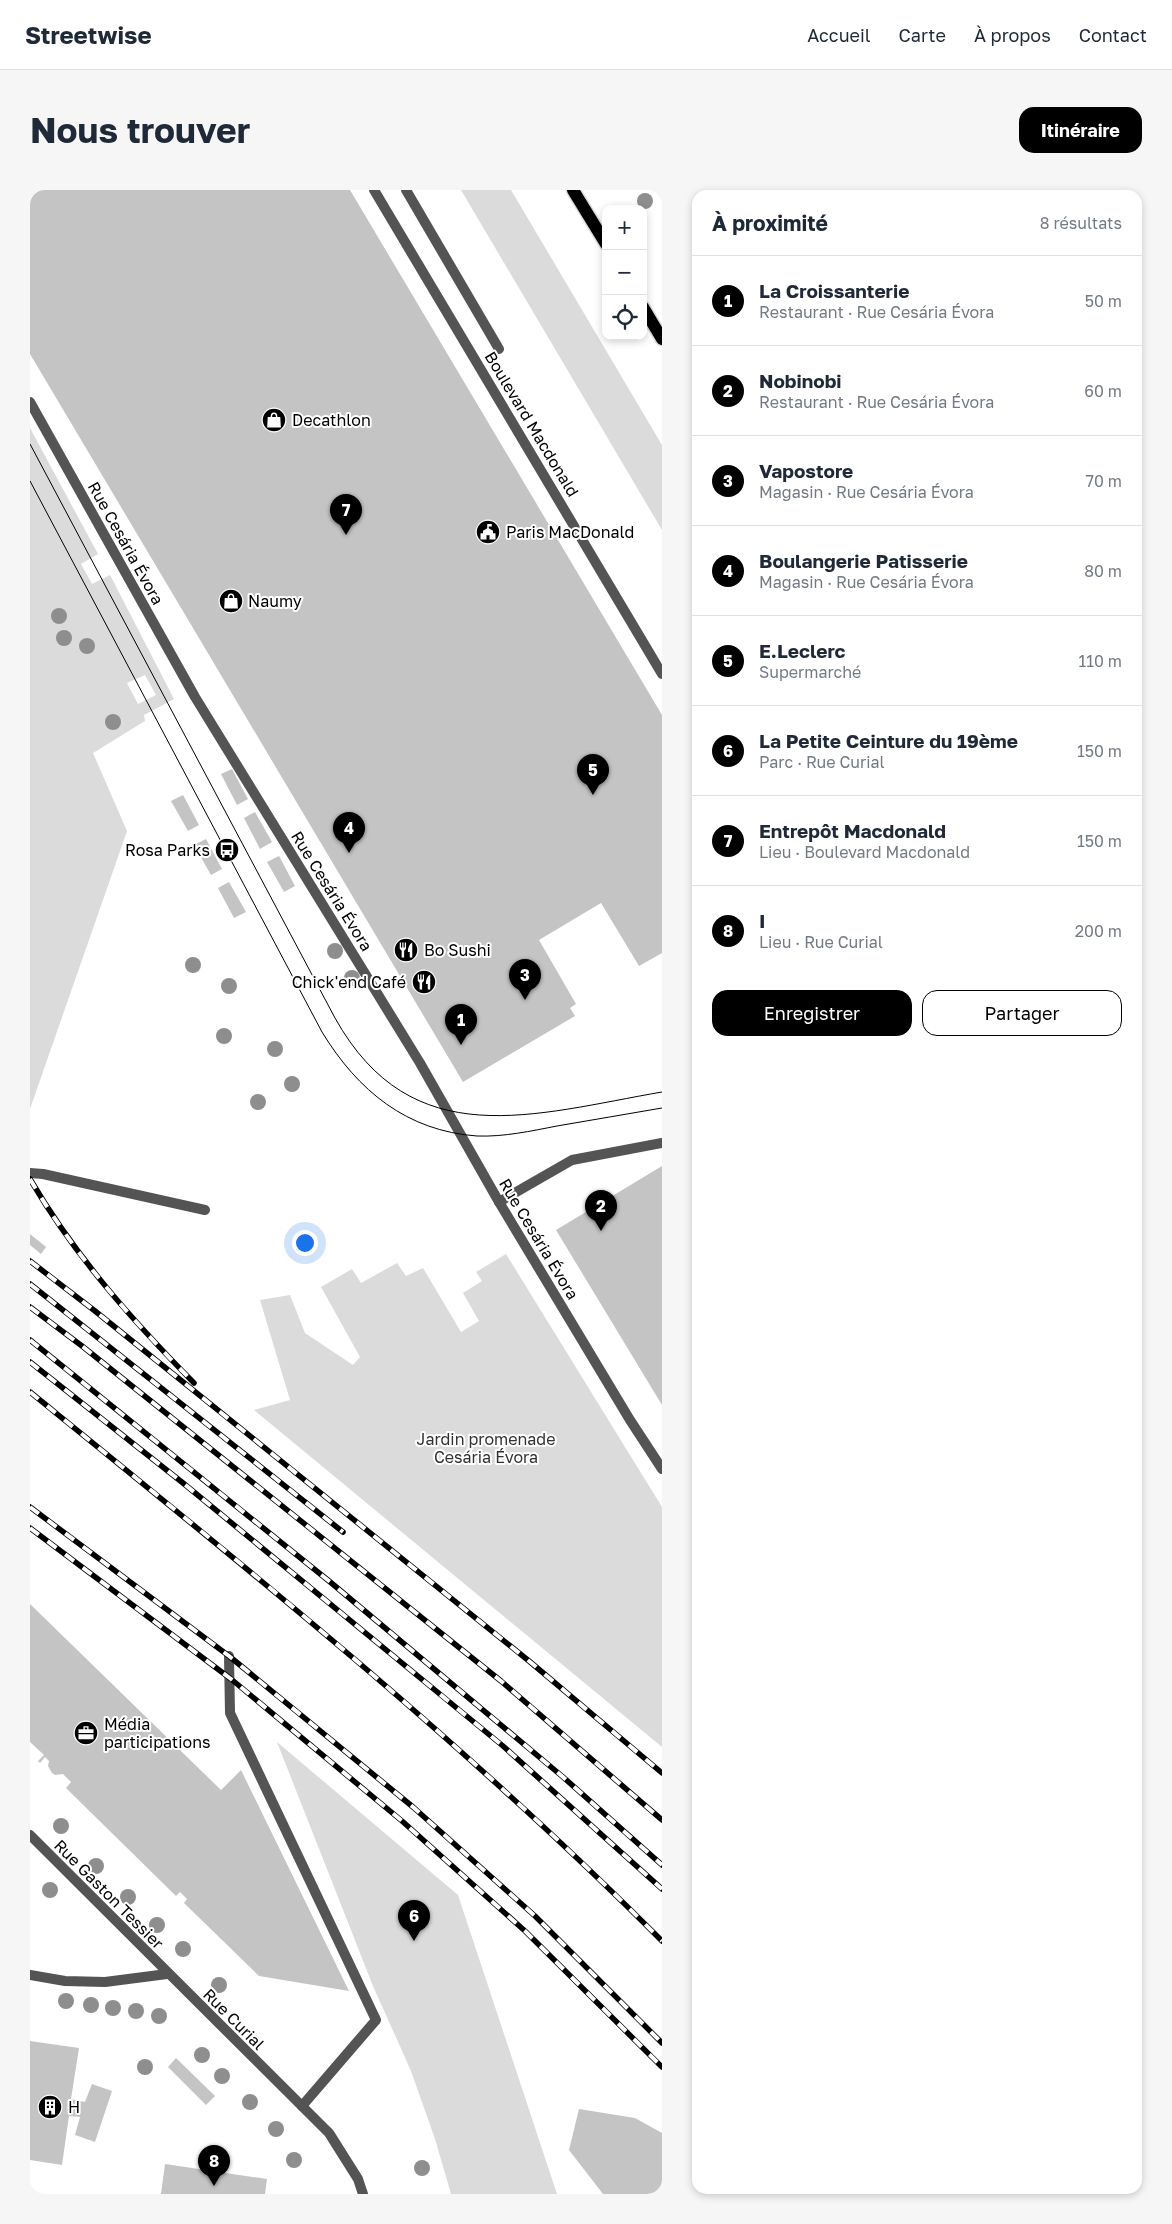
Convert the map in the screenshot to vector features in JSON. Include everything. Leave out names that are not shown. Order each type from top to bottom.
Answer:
[{"type":"main road","points":[[573,190],[602,237]]},
{"type":"main road","points":[[647,315],[662,339]]},
{"type":"street","name":"Boulevard Macdonald","points":[[374,190],[662,674]]},
{"type":"street","points":[[406,190],[499,349]]},
{"type":"street","name":"Rue Cesária Évora","points":[[30,402],[195,697],[420,1063],[499,1202],[630,1420],[662,1469]]},
{"type":"street","points":[[499,1202],[572,1160],[662,1143]]},
{"type":"street","points":[[30,1173],[43,1174],[205,1210]]},
{"type":"street","points":[[229,1656],[230,1713],[376,2020],[302,2106]]},
{"type":"street","name":"Rue Gaston Tessier","points":[[30,1835],[167,1974]]},
{"type":"street","points":[[30,1976],[64,1981],[105,1982],[167,1974]]},
{"type":"street","name":"Rue Curial","points":[[167,1974],[329,2133],[358,2179],[363,2194]]},
{"type":"green space","points":[[461,190],[511,190],[662,445],[662,530]]},
{"type":"green space","points":[[30,428],[98,554],[81,564],[92,584],[110,575],[174,699],[144,715],[145,721],[93,753],[127,831],[30,1109]],"holes":[[[145,675],[156,695],[138,704],[127,683]]]},
{"type":"green space","name":"Jardin promenade Cesária Évora","points":[[506,1254],[662,1507],[662,1747],[254,1410],[290,1400],[260,1300],[290,1295],[305,1333],[353,1365],[360,1357],[321,1287],[352,1269],[361,1283],[397,1263],[406,1276],[423,1268],[461,1332],[479,1321],[463,1293],[482,1281],[476,1272]]},
{"type":"green space","points":[[277,1742],[458,1895],[557,2194],[451,2194],[435,2139],[411,2071],[373,1986]]},
{"type":"building","points":[[30,190],[350,190],[662,715],[662,953],[639,966],[601,903],[539,940],[576,1004],[570,1008],[575,1016],[463,1082],[30,354]]},
{"type":"building","points":[[232,769],[248,799],[237,805],[221,774]]},
{"type":"building","points":[[183,795],[199,825],[188,831],[171,801]]},
{"type":"building","points":[[255,812],[272,842],[260,849],[244,818]]},
{"type":"building","points":[[206,839],[222,869],[211,875],[194,845]]},
{"type":"building","points":[[279,856],[295,886],[284,892],[267,862]]},
{"type":"building","points":[[229,882],[246,912],[234,918],[218,888]]},
{"type":"building","points":[[662,1166],[662,1405],[556,1230]]},
{"type":"building","points":[[30,1234],[46,1247],[41,1254],[30,1245]]},
{"type":"building","points":[[30,1604],[221,1790],[241,1770],[349,1991],[259,1976],[184,1903],[187,1899],[180,1892],[176,1896],[66,1788],[71,1782],[63,1774],[55,1775],[52,1773],[48,1766],[49,1761],[45,1757],[40,1763],[38,1761],[44,1755],[30,1742]]},
{"type":"building","name":"H","points":[[30,2041],[79,2048],[71,2099],[85,2102],[92,2084],[112,2091],[95,2142],[75,2135],[80,2117],[69,2116],[62,2165],[30,2160]]},
{"type":"building","points":[[176,2058],[215,2096],[206,2105],[168,2067]]},
{"type":"building","points":[[579,2109],[635,2118],[662,2133],[662,2194],[603,2194],[569,2150]]},
{"type":"building","points":[[165,2164],[267,2179],[265,2194],[161,2194]]},
{"type":"tram line","points":[[30,444],[335,1018],[366,1062],[401,1091],[439,1108],[479,1115],[523,1115],[662,1092]]},
{"type":"tram line","points":[[30,481],[322,1032],[336,1053],[368,1090],[387,1104],[428,1126],[452,1133],[477,1136],[517,1133],[662,1108]]},
{"type":"railway","points":[[30,1179],[47,1207],[105,1286],[194,1383]]},
{"type":"railway","points":[[30,1261],[95,1311],[529,1661],[662,1773]]},
{"type":"railway","points":[[30,1284],[343,1532]]},
{"type":"railway","points":[[30,1307],[82,1346],[501,1681],[662,1820]]},
{"type":"railway","points":[[30,1340],[329,1581],[563,1777],[662,1865]]},
{"type":"railway","points":[[30,1362],[183,1483],[503,1746],[662,1889]]},
{"type":"railway","points":[[30,1392],[354,1658],[511,1796],[662,1941]]},
{"type":"railway","points":[[30,1507],[229,1656],[413,1807],[535,1916],[662,2043]]},
{"type":"railway","points":[[30,1528],[231,1679],[402,1821],[525,1931],[662,2067]]},
{"type":"place","name":"Decathlon","points":[[274,420]]},
{"type":"place","name":"Paris MacDonald","points":[[488,532]]},
{"type":"place","name":"Entrepôt Macdonald","points":[[346,535]]},
{"type":"place","name":"Naumy","points":[[231,601]]},
{"type":"place","name":"E.Leclerc","points":[[593,795]]},
{"type":"place","name":"Rosa Parks","points":[[227,850]]},
{"type":"place","name":"Boulangerie Patisserie","points":[[349,853]]},
{"type":"place","name":"Bo Sushi","points":[[406,950]]},
{"type":"place","name":"Chick'end Café","points":[[424,982]]},
{"type":"place","name":"Vapostore","points":[[525,1000]]},
{"type":"place","name":"La Croissanterie","points":[[461,1045]]},
{"type":"place","name":"Nobinobi","points":[[601,1231]]},
{"type":"place","name":"Média participations","points":[[86,1733]]},
{"type":"place","name":"La Petite Ceinture du 19ème","points":[[414,1941]]},
{"type":"place","name":"H","points":[[50,2107]]},
{"type":"place","name":"I","points":[[214,2186]]}]
